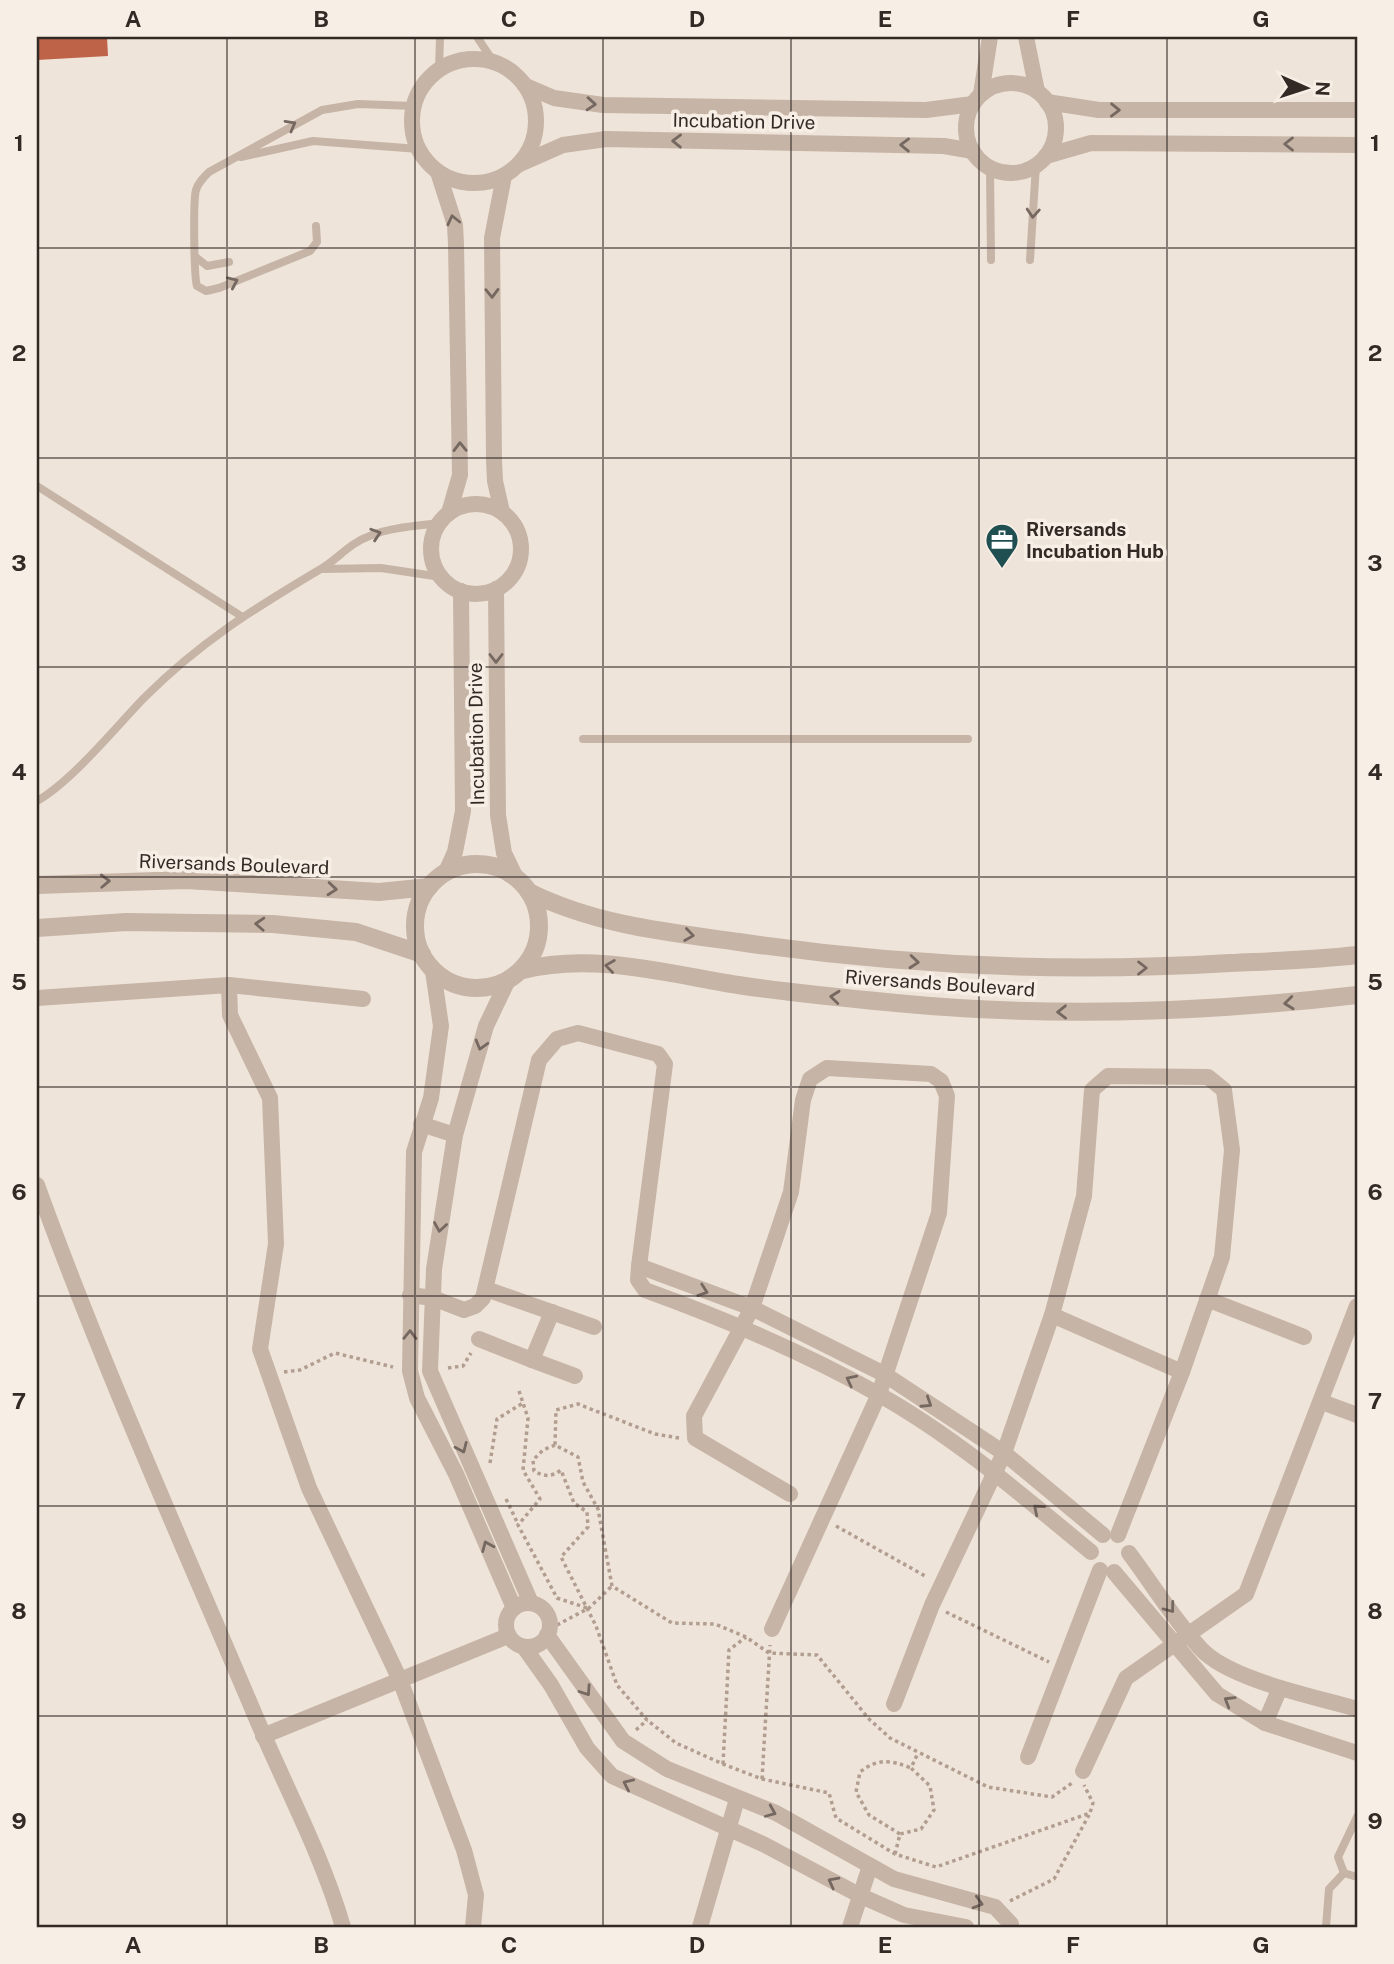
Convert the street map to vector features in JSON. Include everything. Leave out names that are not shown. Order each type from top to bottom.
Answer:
[{"type":"street","points":[[990,37],[977,99],[966,127],[973,151],[990,167],[1014,173],[1091,143],[1357,145]]},
{"type":"street","points":[[1026,37],[1042,96],[1055,123],[1055,135],[1041,161]]},
{"type":"street","points":[[438,172],[453,180],[470,184],[487,183],[504,177],[520,164],[532,147],[537,126],[535,105],[526,86],[511,71],[493,61],[456,61],[428,79],[414,106],[414,135],[419,149],[438,172],[455,225],[456,244],[460,475],[432,550],[441,577],[461,591],[481,594],[496,589],[509,580],[517,568],[521,552],[517,530],[502,512],[494,471],[492,265],[496,210],[504,177]]},
{"type":"street","points":[[977,99],[1002,83],[1014,83],[1042,96],[1099,110],[1357,110]]},
{"type":"street","name":"Incubation Drive","points":[[526,86],[554,98],[603,105],[926,110],[977,99]]},
{"type":"street","name":"Incubation Drive","points":[[520,164],[563,145],[606,139],[944,146],[973,151]]},
{"type":"street","points":[[444,518],[476,504],[502,512]]},
{"type":"street","name":"Incubation Drive","points":[[496,589],[498,815],[504,853],[515,876]]},
{"type":"street","name":"Incubation Drive","points":[[446,872],[457,842],[463,811],[461,591]]},
{"type":"street","points":[[463,865],[499,867],[515,876],[529,892],[538,911],[540,932],[534,952],[523,970],[507,982],[488,988],[468,988],[449,982],[433,971],[422,954],[416,937],[415,920],[420,902],[429,887],[446,872],[463,865]]},
{"type":"street","name":"Riversands Boulevard","points":[[37,885],[186,880],[379,892],[429,887]]},
{"type":"street","name":"Riversands Boulevard","points":[[529,892],[578,914],[631,927],[779,948],[952,965],[1152,968],[1357,955]]},
{"type":"street","points":[[37,928],[126,922],[273,924],[356,932],[422,954]]},
{"type":"street","name":"Riversands Boulevard","points":[[523,970],[551,963],[597,964],[823,996],[954,1008],[1041,1012],[1261,1006],[1357,995]]},
{"type":"street","points":[[433,971],[441,1026],[431,1097],[414,1152],[410,1371],[417,1398],[456,1474],[514,1608]]},
{"type":"street","points":[[507,982],[486,1026],[455,1135],[434,1269],[430,1371],[531,1604]]},
{"type":"street","points":[[229,985],[230,1015],[271,1098],[276,1244],[260,1349],[271,1373],[309,1488],[400,1680],[464,1850],[476,1895],[473,1927]]},
{"type":"street","points":[[37,998],[229,985],[363,999]]},
{"type":"street","points":[[410,1295],[433,1298],[464,1310],[475,1306],[483,1298],[539,1060],[557,1039],[578,1033],[657,1054],[665,1064],[639,1266],[638,1280],[645,1290],[742,1325],[879,1394],[996,1474],[1091,1552],[1217,1694],[1265,1723],[1357,1753]]},
{"type":"street","points":[[772,1629],[879,1394],[939,1213],[947,1096],[941,1081],[931,1074],[827,1068],[810,1079],[803,1100],[791,1192],[752,1308],[694,1416],[695,1438],[790,1494]]},
{"type":"street","points":[[894,1704],[932,1605],[996,1474],[1052,1315],[1084,1196],[1092,1090],[1108,1076],[1208,1077],[1224,1090],[1232,1150],[1222,1257],[1182,1372],[1110,1535],[1097,1539],[1091,1552]]},
{"type":"street","points":[[421,1124],[455,1135]]},
{"type":"street","points":[[37,1185],[74,1289],[263,1736],[331,1884],[343,1927]]},
{"type":"street","points":[[639,1266],[752,1308],[884,1374],[1004,1453],[1110,1535],[1125,1541],[1129,1553],[1202,1651],[1225,1666],[1280,1688],[1357,1709]]},
{"type":"street","points":[[486,1289],[594,1327]]},
{"type":"street","points":[[1207,1298],[1304,1337]]},
{"type":"street","points":[[1083,1771],[1126,1678],[1246,1594],[1357,1306]]},
{"type":"street","points":[[532,1360],[552,1312]]},
{"type":"street","points":[[1052,1315],[1182,1372]]},
{"type":"street","points":[[479,1339],[575,1376]]},
{"type":"street","points":[[1322,1402],[1357,1415]]},
{"type":"street","points":[[1107,1571],[1123,1567],[1129,1553]]},
{"type":"street","points":[[1028,1758],[1060,1668],[1107,1571]]},
{"type":"street","points":[[966,1927],[904,1915],[860,1896],[765,1845],[612,1776],[587,1748],[551,1685],[524,1647],[508,1636],[506,1622],[514,1608],[531,1604],[543,1609],[548,1632],[623,1741],[667,1769],[776,1813],[894,1879],[995,1907],[1008,1926]]},
{"type":"street","points":[[524,1647],[538,1645],[548,1632]]},
{"type":"street","points":[[263,1736],[508,1636]]},
{"type":"street","points":[[1265,1723],[1280,1688]]},
{"type":"street","points":[[700,1927],[737,1799]]},
{"type":"street","points":[[850,1927],[870,1866]]},
{"type":"lane","points":[[439,70],[440,37]]},
{"type":"lane","points":[[477,37],[493,61]]},
{"type":"lane","points":[[316,226],[317,242],[310,251],[211,291],[197,286],[193,272],[197,258],[196,189],[209,172],[322,110],[358,104],[414,106]]},
{"type":"lane","points":[[232,159],[313,141],[419,149]]},
{"type":"lane","points":[[1030,260],[1041,161]]},
{"type":"lane","points":[[990,167],[991,260]]},
{"type":"lane","points":[[197,258],[212,267],[229,262]]},
{"type":"lane","points":[[37,486],[241,616]]},
{"type":"lane","points":[[37,801],[58,785],[160,682],[241,616],[322,569],[341,551],[373,534],[444,518]]},
{"type":"lane","points":[[322,569],[381,568],[441,577]]},
{"type":"lane","points":[[583,739],[968,739]]},
{"type":"lane","points":[[1344,1873],[1338,1857],[1357,1817]]},
{"type":"lane","points":[[1344,1873],[1357,1877]]},
{"type":"lane","points":[[1326,1927],[1329,1889],[1344,1873]]},
{"type":"path","points":[[430,1371],[463,1366],[479,1339]]},
{"type":"path","points":[[271,1373],[300,1370],[335,1353],[410,1371]]},
{"type":"path","points":[[518,1525],[540,1499],[523,1469],[528,1418],[519,1391]]},
{"type":"path","points":[[495,1474],[490,1461],[497,1419],[523,1403]]},
{"type":"path","points":[[555,1445],[556,1410],[578,1404],[600,1416],[666,1438],[695,1438]]},
{"type":"path","points":[[555,1445],[578,1457],[583,1482],[598,1509],[612,1586],[672,1623],[715,1624],[746,1637],[769,1653],[817,1655],[869,1719],[890,1738],[988,1787],[1052,1797],[1080,1777],[1093,1802],[1090,1813],[1054,1879],[1030,1893],[995,1907]]},
{"type":"path","points":[[555,1445],[543,1450],[533,1460],[534,1471],[542,1476],[553,1476],[561,1469],[574,1503],[587,1512],[588,1527],[561,1557],[589,1608],[617,1685],[647,1720],[676,1743],[762,1779],[829,1793],[836,1818],[895,1854],[936,1867],[1090,1813]]},
{"type":"path","points":[[501,1487],[557,1598],[589,1608]]},
{"type":"path","points":[[821,1518],[941,1585]]},
{"type":"path","points":[[548,1632],[589,1608],[612,1586]]},
{"type":"path","points":[[932,1605],[1060,1668]]},
{"type":"path","points":[[762,1779],[772,1629]]},
{"type":"path","points":[[723,1764],[729,1650],[746,1637]]},
{"type":"path","points":[[911,1768],[918,1753]]},
{"type":"path","points":[[893,1761],[911,1768],[930,1786],[934,1810],[921,1829],[900,1834],[869,1815],[856,1792],[860,1772],[873,1762],[893,1761]]},
{"type":"path","points":[[895,1854],[900,1834]]},
{"type":"building","points":[[37,37],[107,37],[108,56],[37,60]]},
{"type":"place","name":"Riversands Incubation Hub","points":[[1002,570]]}]
